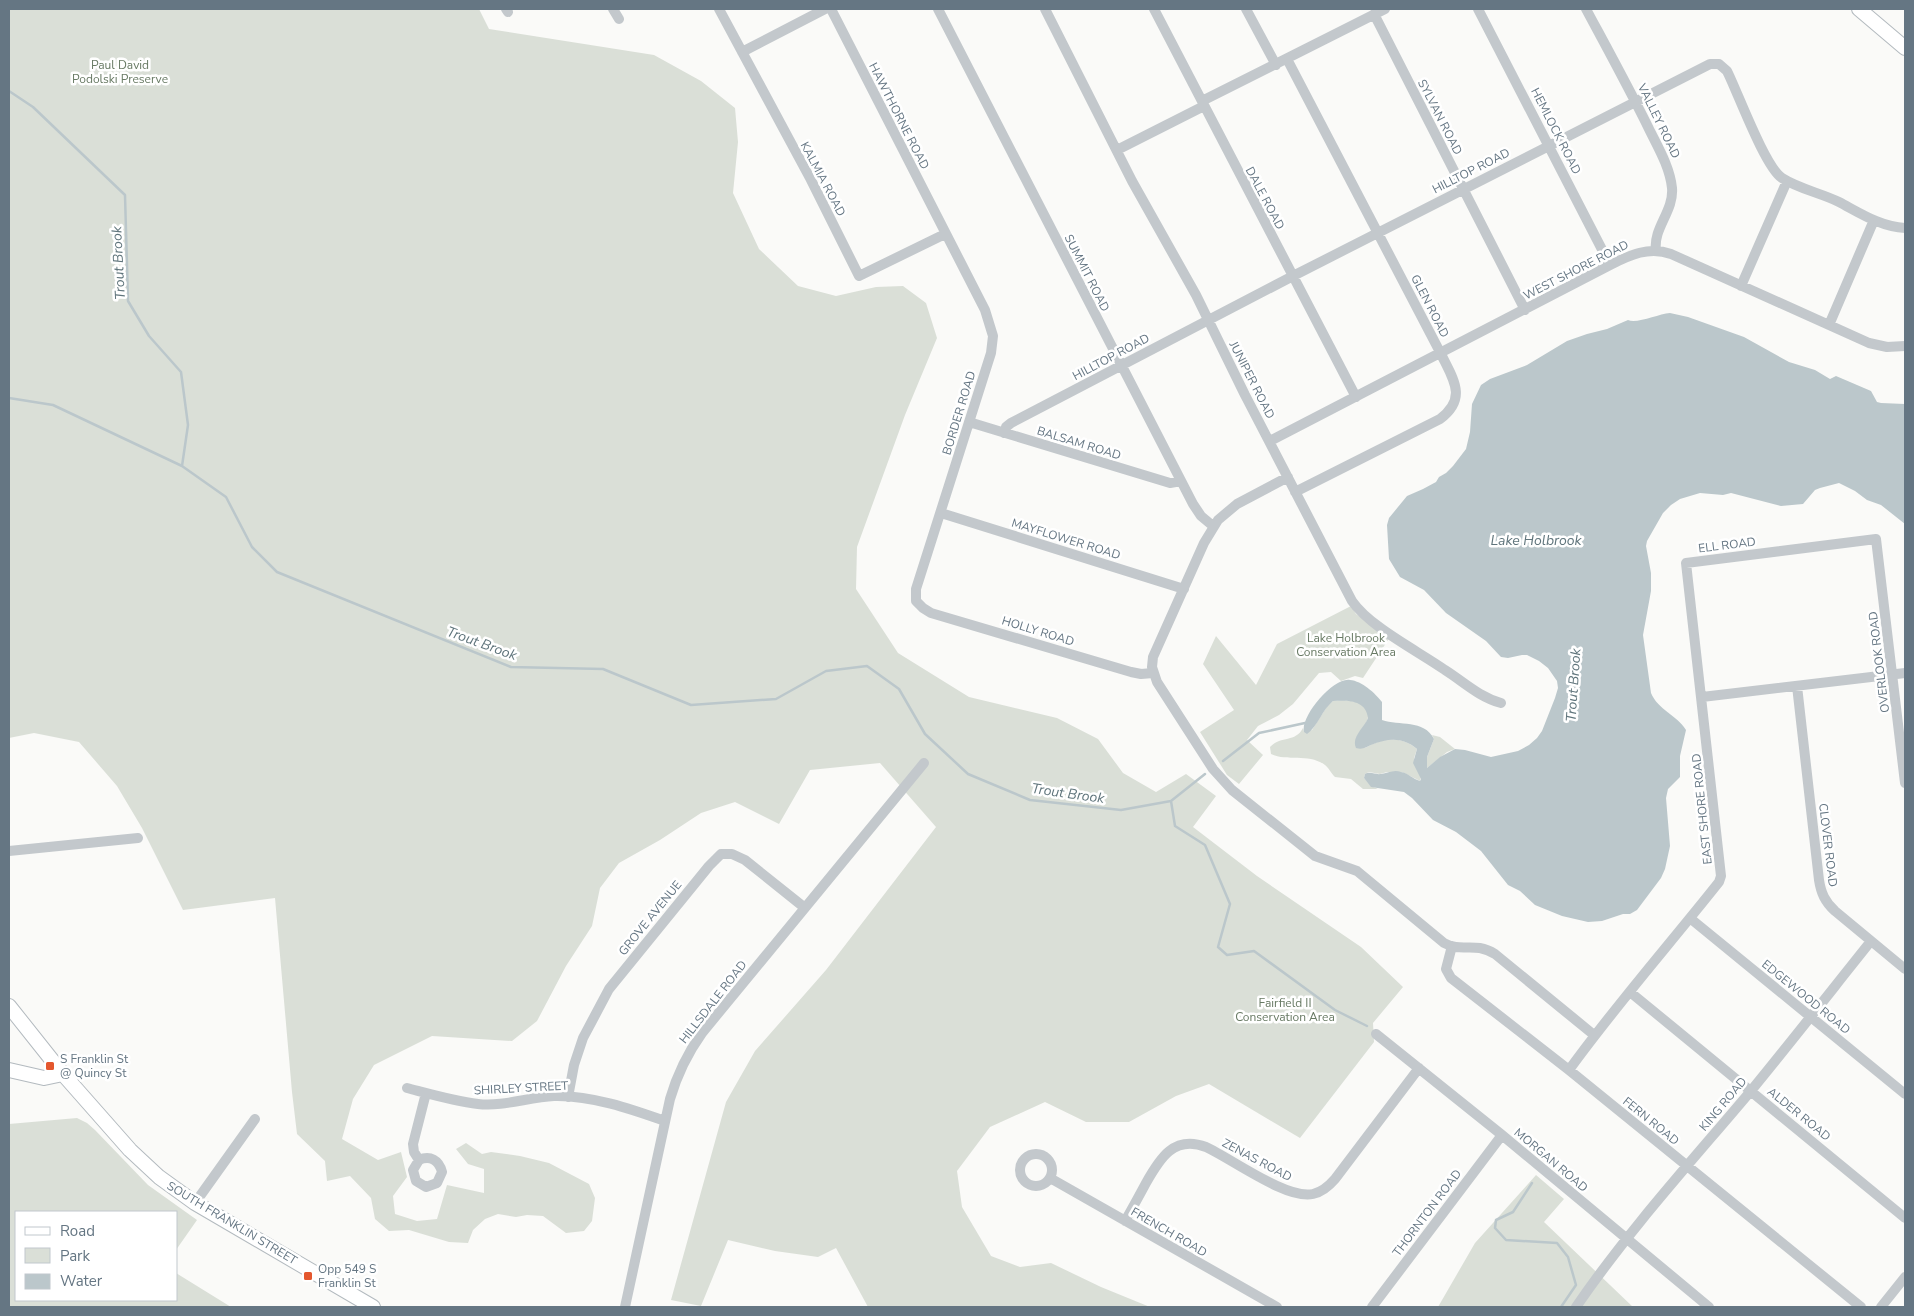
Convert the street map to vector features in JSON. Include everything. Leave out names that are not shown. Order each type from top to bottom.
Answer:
[{"type":"main road","points":[[1859,9],[1905,48]]},
{"type":"main road","name":"SOUTH FRANKLIN STREET","points":[[9,1006],[63,1074],[137,1158],[164,1182],[194,1203],[373,1307]]},
{"type":"main road","points":[[9,1070],[44,1078],[63,1074]]},
{"type":"street","points":[[613,9],[618,19]]},
{"type":"street","name":"KALMIA ROAD","points":[[719,9],[811,180],[859,276],[945,234]]},
{"type":"street","points":[[742,52],[825,9]]},
{"type":"street","name":"HAWTHORNE ROAD","points":[[831,9],[945,234]]},
{"type":"street","name":"SUMMIT ROAD","points":[[938,9],[1181,481],[1197,511],[1213,526]]},
{"type":"street","name":"JUNIPER ROAD","points":[[1045,9],[1117,150],[1208,319],[1349,596],[1362,614],[1475,692],[1501,703]]},
{"type":"street","name":"DALE ROAD","points":[[1154,9],[1356,397]]},
{"type":"street","points":[[1246,9],[1276,65]]},
{"type":"street","points":[[1117,150],[1385,9]]},
{"type":"street","name":"HEMLOCK ROAD","points":[[1478,9],[1610,265]]},
{"type":"street","name":"VALLEY ROAD","points":[[1586,9],[1636,102],[1666,164],[1672,186],[1671,205],[1656,239],[1656,250]]},
{"type":"street","name":"SYLVAN ROAD","points":[[1374,14],[1525,310]]},
{"type":"street","name":"GLEN ROAD","points":[[1287,59],[1441,354],[1454,382],[1457,395],[1455,403],[1449,412],[1440,419],[1295,492]]},
{"type":"street","name":"HILLTOP ROAD","points":[[1004,433],[1010,424],[1208,319],[1707,65],[1719,64],[1728,74],[1771,166],[1777,174],[1787,181],[1831,198],[1874,220],[1893,227],[1905,228]]},
{"type":"street","points":[[1741,286],[1787,181]]},
{"type":"street","points":[[1829,325],[1874,220]]},
{"type":"street","name":"BORDER ROAD","points":[[918,604],[916,589],[990,353],[993,336],[988,315],[945,234]]},
{"type":"street","name":"WEST SHORE ROAD","points":[[1270,441],[1610,265],[1633,254],[1656,250],[1671,254],[1875,345],[1887,347],[1905,346]]},
{"type":"street","name":"BALSAM ROAD","points":[[969,422],[1170,483],[1181,481]]},
{"type":"street","points":[[1288,477],[1237,504],[1227,511],[1213,526],[1153,657],[1153,673],[1160,687],[1213,769],[1232,790],[1310,853],[1321,859],[1357,871],[1441,940],[1452,946],[1480,947],[1495,954],[1594,1036]]},
{"type":"street","name":"MAYFLOWER ROAD","points":[[941,513],[1184,589]]},
{"type":"street","name":"OVERLOOK ROAD","points":[[1876,539],[1894,674],[1905,783]]},
{"type":"street","name":"ELL ROAD","points":[[1702,697],[1686,563],[1876,539]]},
{"type":"street","name":"HOLLY ROAD","points":[[918,604],[931,613],[1131,672],[1141,674],[1153,673]]},
{"type":"street","points":[[1702,697],[1905,673]]},
{"type":"street","name":"CLOVER ROAD","points":[[1797,686],[1822,895],[1827,904],[1905,969]]},
{"type":"street","name":"EAST SHORE ROAD","points":[[1569,1070],[1594,1036],[1719,882],[1722,874],[1702,697]]},
{"type":"street","name":"HILLSDALE ROAD","points":[[625,1307],[665,1122],[679,1073],[693,1046],[924,763]]},
{"type":"street","points":[[9,851],[138,838]]},
{"type":"street","name":"GROVE AVENUE","points":[[568,1096],[574,1065],[583,1038],[609,989],[709,866],[721,854],[732,854],[745,860],[805,908]]},
{"type":"street","name":"EDGEWOOD ROAD","points":[[1690,918],[1905,1094]]},
{"type":"street","name":"KING ROAD","points":[[1576,1307],[1627,1240],[1751,1091],[1871,941]]},
{"type":"street","name":"FERN ROAD","points":[[1452,946],[1446,969],[1451,978],[1569,1070],[1860,1307]]},
{"type":"street","name":"ALDER ROAD","points":[[1630,992],[1905,1218]]},
{"type":"street","name":"MORGAN ROAD","points":[[1376,1034],[1502,1135],[1709,1307]]},
{"type":"street","name":"ZENAS ROAD","points":[[1125,1221],[1159,1161],[1170,1150],[1184,1144],[1206,1147],[1292,1192],[1308,1195],[1319,1192],[1335,1179],[1419,1068]]},
{"type":"street","name":"SHIRLEY STREET","points":[[407,1088],[479,1104],[568,1096],[625,1108],[665,1122]]},
{"type":"street","points":[[419,1160],[414,1152],[413,1144],[426,1092]]},
{"type":"street","points":[[194,1203],[255,1119]]},
{"type":"street","name":"THORNTON ROAD","points":[[1372,1307],[1502,1135]]},
{"type":"street","name":"FRENCH ROAD","points":[[1050,1178],[1277,1307]]},
{"type":"street","points":[[1881,1307],[1905,1278]]},
{"type":"green space","points":[[9,9],[479,9],[489,29],[654,55],[701,81],[735,108],[738,142],[733,193],[759,249],[798,286],[836,296],[876,287],[903,286],[926,303],[937,338],[905,415],[857,547],[856,589],[898,653],[969,697],[1057,718],[1098,739],[1123,773],[1156,792],[1186,774],[1216,796],[1193,827],[1257,876],[1361,947],[1403,987],[1373,1023],[1374,1042],[1300,1138],[1209,1084],[1176,1096],[1129,1122],[1086,1122],[1045,1102],[990,1127],[957,1171],[962,1207],[991,1256],[1020,1267],[1051,1263],[1101,1287],[1150,1307],[868,1307],[836,1248],[818,1257],[775,1251],[728,1240],[701,1306],[671,1300],[726,1102],[755,1051],[826,970],[936,827],[880,763],[810,770],[779,824],[735,802],[701,813],[660,840],[619,863],[600,888],[592,926],[566,966],[537,1021],[512,1041],[432,1036],[374,1065],[353,1099],[342,1139],[378,1160],[401,1152],[407,1177],[393,1196],[395,1214],[417,1221],[437,1219],[447,1185],[484,1193],[484,1169],[468,1164],[456,1149],[466,1143],[482,1154],[491,1152],[549,1163],[589,1184],[595,1198],[592,1221],[584,1231],[566,1233],[543,1216],[527,1215],[516,1217],[498,1214],[485,1219],[473,1230],[468,1243],[449,1242],[409,1230],[389,1231],[375,1219],[371,1198],[350,1176],[327,1181],[325,1161],[297,1134],[275,898],[183,910],[142,828],[117,786],[79,742],[34,733],[9,738]]},
{"type":"green space","name":"Lake Holbrook Conservation Area","points":[[1351,606],[1356,614],[1390,637],[1363,678],[1355,676],[1341,681],[1331,672],[1319,673],[1293,704],[1279,715],[1258,726],[1247,740],[1263,755],[1239,784],[1227,775],[1200,732],[1234,710],[1203,664],[1216,636],[1256,685],[1277,644]]},
{"type":"green space","points":[[1333,701],[1359,702],[1367,711],[1367,720],[1356,738],[1365,748],[1385,740],[1398,740],[1417,749],[1414,758],[1421,777],[1420,781],[1402,772],[1380,774],[1369,772],[1365,774],[1364,778],[1371,786],[1378,789],[1363,789],[1351,779],[1335,777],[1319,761],[1271,754],[1270,747],[1275,743],[1296,736],[1303,728],[1304,732],[1312,730],[1328,705]]},
{"type":"green space","points":[[1432,735],[1440,737],[1455,749],[1447,752],[1427,768],[1427,757],[1434,739]]},
{"type":"green space","points":[[77,1118],[87,1123],[148,1185],[197,1220],[178,1247],[178,1211],[15,1211],[15,1301],[178,1301],[178,1274],[231,1307],[9,1307],[9,1124]]},
{"type":"green space","points":[[1536,1175],[1564,1199],[1544,1222],[1633,1307],[1438,1307],[1475,1243]]},
{"type":"water","name":"Lake Holbrook","points":[[1670,313],[1688,317],[1744,337],[1789,362],[1815,370],[1830,379],[1836,376],[1871,391],[1877,402],[1905,404],[1905,524],[1881,505],[1867,500],[1839,483],[1815,490],[1803,504],[1781,506],[1731,493],[1723,495],[1700,493],[1680,499],[1663,513],[1646,546],[1651,573],[1651,591],[1643,635],[1651,693],[1658,704],[1678,720],[1686,730],[1680,756],[1680,777],[1668,789],[1666,798],[1670,846],[1661,878],[1637,910],[1630,914],[1623,914],[1602,921],[1588,922],[1562,916],[1535,905],[1520,891],[1508,885],[1481,851],[1456,832],[1433,820],[1404,792],[1371,787],[1364,778],[1367,773],[1381,774],[1396,771],[1420,781],[1421,779],[1413,763],[1417,749],[1406,742],[1389,740],[1363,748],[1356,748],[1355,740],[1368,718],[1367,712],[1360,704],[1350,701],[1333,701],[1307,734],[1304,732],[1304,725],[1312,708],[1327,691],[1343,681],[1350,680],[1364,685],[1382,702],[1382,720],[1411,724],[1424,728],[1430,733],[1434,739],[1427,757],[1427,768],[1440,757],[1455,749],[1491,757],[1518,751],[1537,738],[1542,731],[1555,698],[1558,688],[1557,681],[1548,668],[1527,655],[1508,658],[1501,657],[1486,641],[1446,613],[1424,590],[1400,577],[1389,559],[1387,525],[1389,518],[1407,496],[1436,482],[1439,477],[1453,466],[1466,449],[1470,432],[1472,404],[1481,385],[1490,379],[1527,365],[1567,341],[1607,329],[1628,320],[1637,321]]},
{"type":"waterway","name":"Trout Brook","points":[[9,91],[33,107],[125,195],[128,301],[149,336],[181,372],[188,425],[182,466],[226,497],[252,547],[277,572],[511,667],[603,669],[691,705],[776,699],[826,671],[867,666],[899,689],[925,734],[968,774],[1030,800],[1121,810],[1171,801],[1205,774]]},
{"type":"waterway","points":[[9,398],[53,405],[182,466]]},
{"type":"waterway","name":"Trout Brook","points":[[1223,761],[1259,733],[1305,723]]},
{"type":"waterway","points":[[1171,801],[1175,826],[1205,845],[1230,904],[1218,947],[1227,955],[1254,951],[1335,1010],[1367,1026]]},
{"type":"waterway","points":[[1532,1183],[1513,1212],[1496,1220],[1495,1228],[1506,1240],[1557,1243],[1568,1257],[1576,1285],[1561,1307]]},
{"type":"place","name":"S Franklin St @ Quincy St","points":[[50,1066]]},
{"type":"place","name":"Opp 549 S Franklin St","points":[[308,1276]]},
{"type":"park label","name":"Paul David Podolski Preserve","points":[[120,72]]},
{"type":"park label","name":"Fairfield II Conservation Area","points":[[1285,1010]]}]
